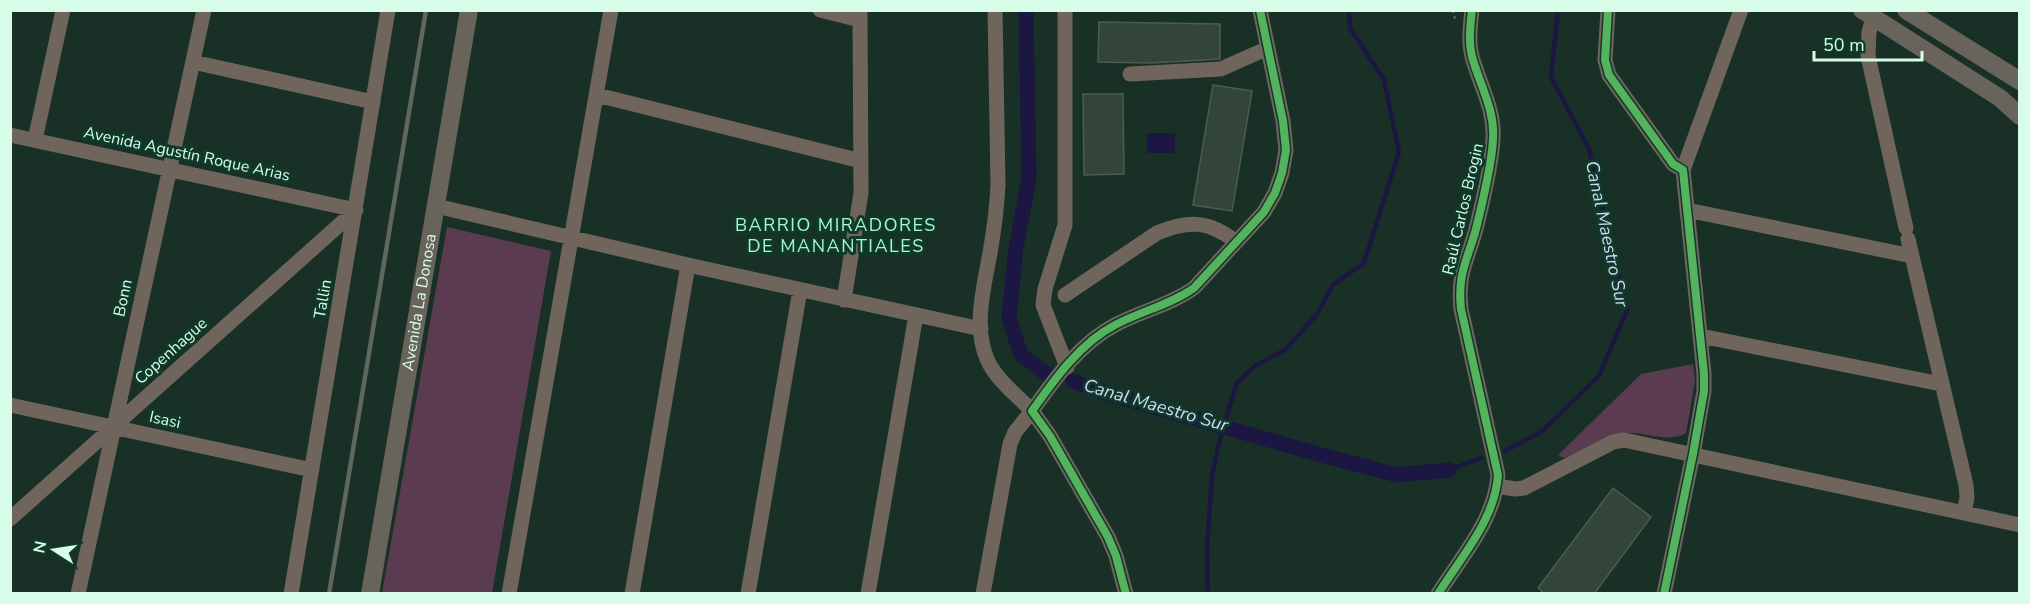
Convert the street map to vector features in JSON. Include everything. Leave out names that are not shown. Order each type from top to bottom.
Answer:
[{"type":"main road","name":"Avenida La Donosa","points":[[370,594],[468,10]]},
{"type":"main road","points":[[1906,10],[2019,81]]},
{"type":"main road","points":[[1868,15],[2000,98],[2019,116]]},
{"type":"street","points":[[35,140],[63,10]]},
{"type":"street","name":"Bonn","points":[[78,594],[204,10]]},
{"type":"street","name":"Tallin","points":[[291,594],[388,10]]},
{"type":"street","points":[[509,594],[610,10]]},
{"type":"street","points":[[820,10],[860,15],[859,213],[844,300]]},
{"type":"street","points":[[995,10],[998,184],[997,207],[983,295],[981,329],[987,360],[995,372],[1032,411],[1050,436],[1108,537],[1116,556],[1126,594]]},
{"type":"street","points":[[1065,10],[1065,225],[1045,289],[1043,305],[1067,367]]},
{"type":"street","points":[[983,594],[1010,444],[1015,432],[1049,387],[1097,336],[1113,326],[1181,297],[1194,288],[1264,212],[1275,193],[1282,173],[1286,150],[1283,121],[1260,10]]},
{"type":"street","name":"Raúl Carlos Brogin","points":[[1472,10],[1470,45],[1492,115],[1493,142],[1477,226],[1461,272],[1459,290],[1461,309],[1495,459],[1497,486]]},
{"type":"street","points":[[1608,10],[1605,60],[1609,75],[1673,164],[1683,170]]},
{"type":"street","points":[[1664,594],[1704,391],[1701,336],[1683,170],[1741,10]]},
{"type":"street","points":[[1868,15],[1868,56],[1941,384],[1966,485],[1967,498],[1964,513]]},
{"type":"street","points":[[1130,74],[1221,69],[1268,48]]},
{"type":"street","points":[[193,62],[373,102]]},
{"type":"street","points":[[597,95],[861,161]]},
{"type":"street","name":"Avenida Agustín Roque Arias","points":[[10,135],[356,210]]},
{"type":"street","points":[[436,206],[688,265],[981,329]]},
{"type":"street","name":"Copenhague","points":[[10,519],[356,210]]},
{"type":"street","points":[[1688,210],[1912,256]]},
{"type":"street","points":[[1065,295],[1156,233],[1172,227],[1192,223],[1211,226],[1236,242]]},
{"type":"street","points":[[632,594],[688,265]]},
{"type":"street","points":[[748,594],[800,290]]},
{"type":"street","points":[[868,594],[916,315]]},
{"type":"street","points":[[1701,336],[1941,384]]},
{"type":"street","name":"Isasi","points":[[10,405],[312,470]]},
{"type":"street","points":[[1438,594],[1488,516],[1497,486],[1524,488],[1613,442],[1624,440],[2019,525]]},
{"type":"shaded area","points":[[1147,133],[1175,133],[1175,153],[1147,153]]},
{"type":"shaded area","points":[[447,227],[551,251],[492,593],[382,593]]},
{"type":"shaded area","points":[[1693,364],[1695,381],[1686,433],[1670,438],[1637,433],[1621,434],[1564,458],[1558,455],[1641,374]]},
{"type":"building","points":[[1099,22],[1220,24],[1220,59],[1151,63],[1098,62]]},
{"type":"building","points":[[1213,85],[1252,91],[1232,211],[1193,205]]},
{"type":"building","points":[[1083,94],[1123,94],[1124,174],[1084,175]]},
{"type":"building","points":[[1613,488],[1651,517],[1594,594],[1545,594],[1538,588]]},
{"type":"waterway","name":"Canal Maestro Sur","points":[[1026,10],[1029,178],[1016,248],[1009,318],[1021,355],[1048,375]]},
{"type":"waterway","points":[[1208,594],[1207,549],[1212,475],[1222,430],[1237,383],[1256,365],[1285,350],[1317,314],[1333,285],[1364,263],[1399,152],[1384,80],[1350,28],[1349,10]]},
{"type":"waterway","name":"Canal Maestro Sur","points":[[1505,451],[1541,432],[1599,376],[1627,310],[1589,149],[1551,77],[1558,10]]},
{"type":"waterway","name":"Canal Maestro Sur","points":[[1073,381],[1102,392],[1397,475],[1449,470]]},
{"type":"waterway","name":"Canal Maestro Sur","points":[[1449,470],[1481,458]]},
{"type":"railway","points":[[329,594],[426,10]]},
{"type":"cycle path","points":[[1126,594],[1116,556],[1108,537],[1050,436],[1032,411],[1069,363],[1090,342],[1115,325],[1175,299],[1194,288],[1264,212],[1275,193],[1282,173],[1286,150],[1283,121],[1260,10]]},
{"type":"cycle path","points":[[1438,594],[1484,523],[1496,492],[1498,475],[1460,296],[1464,265],[1477,225],[1487,182],[1493,139],[1490,109],[1470,48],[1472,10]]},
{"type":"cycle path","points":[[1608,10],[1605,60],[1609,75],[1673,164],[1683,170],[1704,374],[1704,391],[1693,454],[1664,594]]},
{"type":"district","name":"BARRIO MIRADORES DE MANANTIALES","points":[[836,235]]}]
